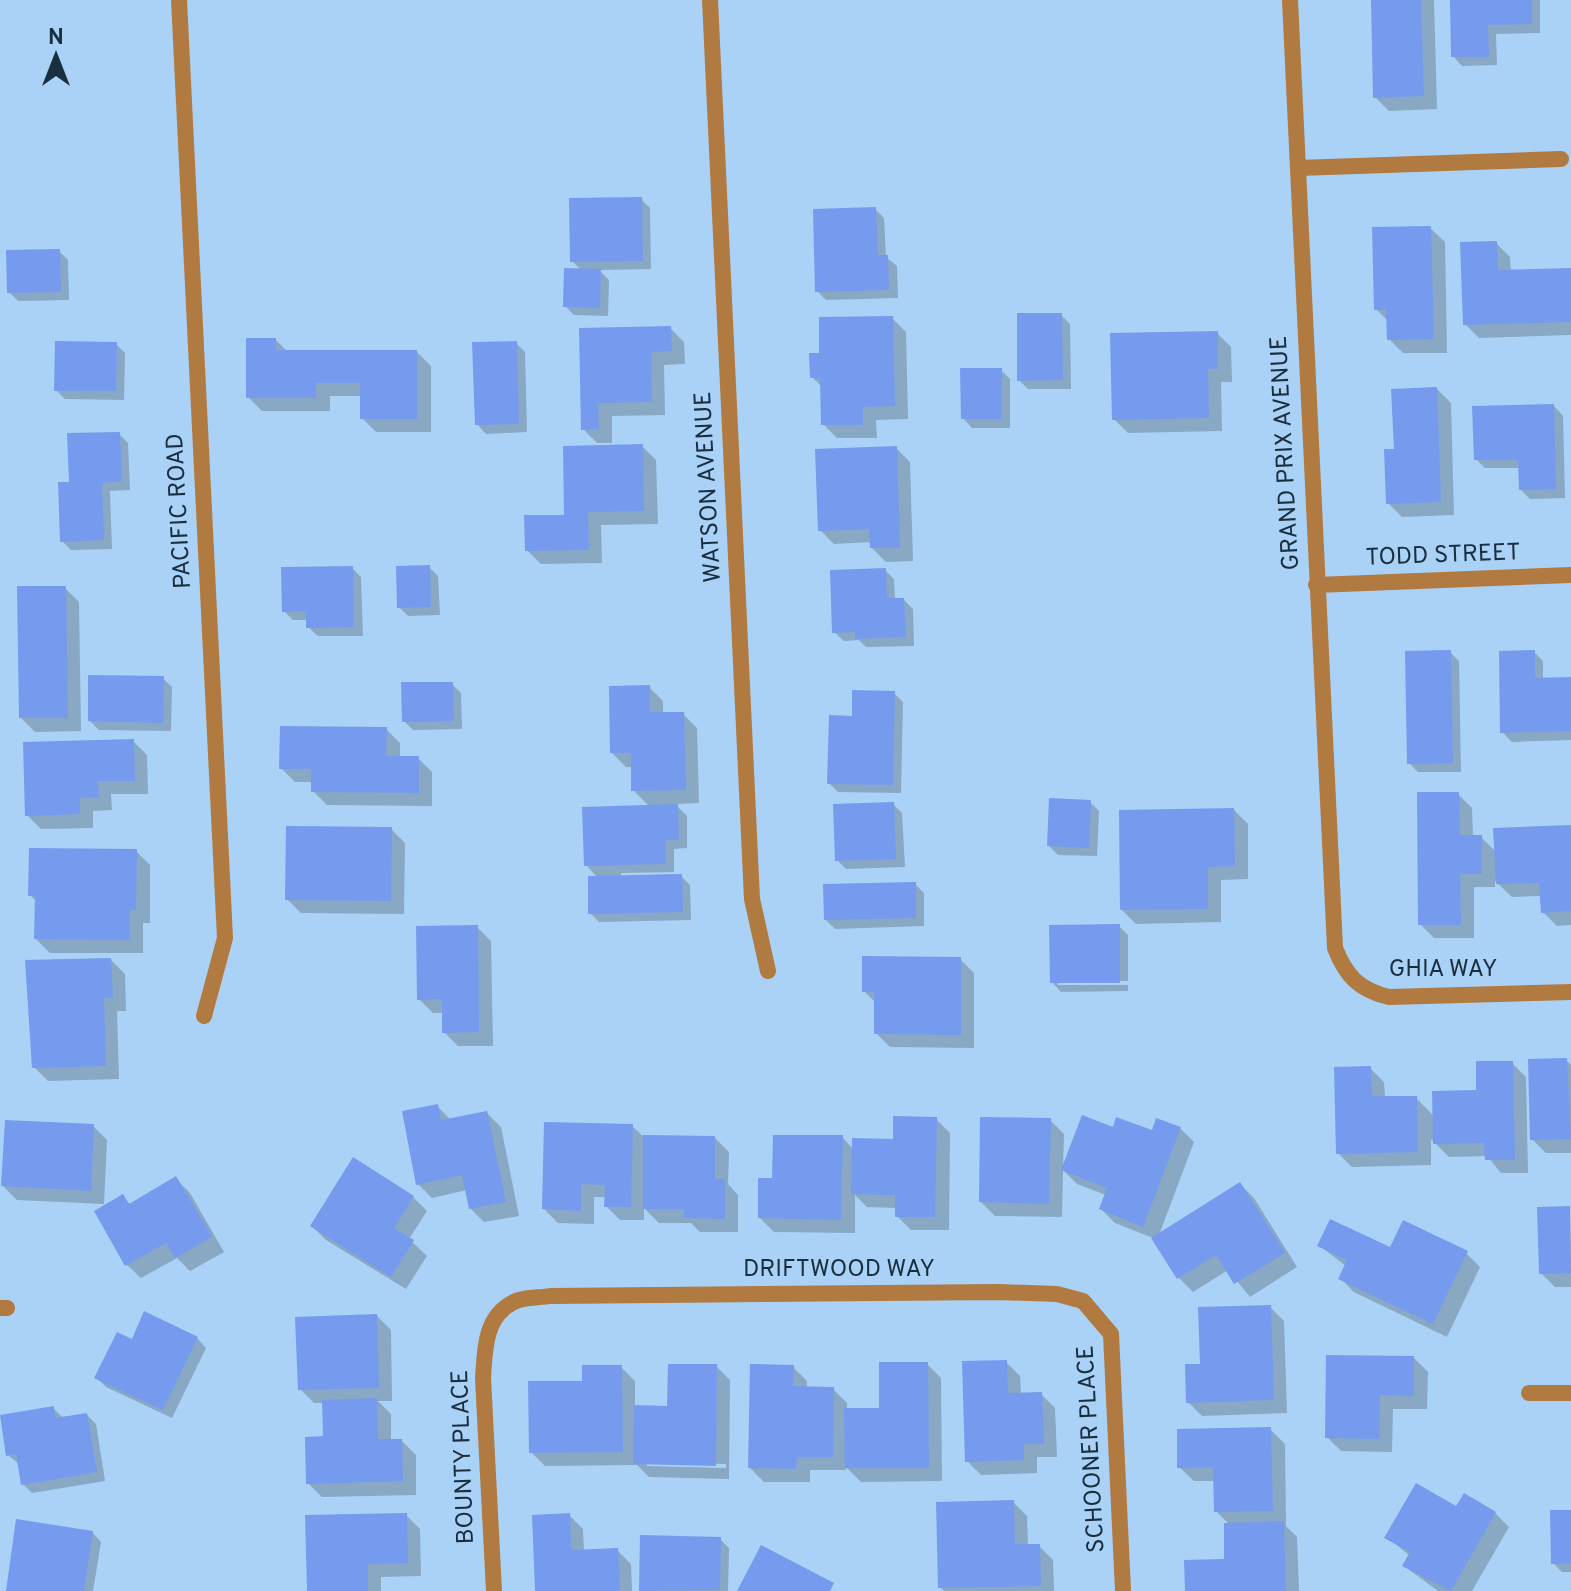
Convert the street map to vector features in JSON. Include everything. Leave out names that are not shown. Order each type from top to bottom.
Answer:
[{"type":"street","name":"PACIFIC ROAD","points":[[179,0],[225,938],[204,1016]]},
{"type":"street","name":"WATSON AVENUE","points":[[710,0],[752,899],[768,971]]},
{"type":"street","name":"GRAND PRIX AVENUE","points":[[1290,0],[1333,904]]},
{"type":"street","points":[[1298,168],[1561,159]]},
{"type":"street","name":"TODD STREET","points":[[1316,585],[1571,575]]},
{"type":"street","name":"GHIA WAY","points":[[1333,904],[1335,948],[1344,971],[1367,992],[1389,997],[1571,992]]},
{"type":"street","name":"DRIFTWOOD WAY","points":[[580,1296],[1057,1294],[1083,1301],[1095,1310]]},
{"type":"street","name":"BOUNTY PLACE","points":[[494,1591],[483,1378],[485,1343],[491,1324],[512,1302],[550,1296],[580,1296]]},
{"type":"street","name":"SCHOONER PLACE","points":[[1095,1310],[1111,1334],[1123,1591]]},
{"type":"street","points":[[1529,1393],[1571,1393]]},
{"type":"building","points":[[1371,0],[1421,0],[1424,96],[1373,98]]},
{"type":"building","points":[[1450,0],[1532,0],[1532,24],[1488,25],[1489,57],[1451,57]]},
{"type":"building","points":[[642,197],[643,261],[570,262],[569,198]]},
{"type":"building","points":[[876,207],[878,255],[888,255],[889,290],[815,292],[813,209]]},
{"type":"building","points":[[1431,226],[1434,339],[1387,340],[1386,310],[1374,310],[1372,227]]},
{"type":"building","points":[[1497,241],[1498,270],[1571,268],[1571,322],[1463,325],[1460,242]]},
{"type":"building","points":[[60,249],[61,292],[7,293],[6,250]]},
{"type":"building","points":[[564,268],[601,269],[600,308],[563,307]]},
{"type":"building","points":[[1017,313],[1062,313],[1063,380],[1017,381]]},
{"type":"building","points":[[893,316],[895,406],[863,407],[863,425],[821,425],[820,378],[810,378],[809,353],[819,353],[819,317]]},
{"type":"building","points":[[671,326],[672,351],[651,352],[652,402],[598,403],[599,429],[581,430],[579,328]]},
{"type":"building","points":[[1218,331],[1218,369],[1208,369],[1209,418],[1112,420],[1110,333]]},
{"type":"building","points":[[246,338],[276,338],[276,350],[417,350],[417,419],[360,419],[360,383],[316,383],[316,398],[246,398]]},
{"type":"building","points":[[55,341],[117,342],[116,391],[54,391]]},
{"type":"building","points":[[517,341],[519,424],[475,425],[472,342]]},
{"type":"building","points":[[960,368],[1002,368],[1002,419],[961,419]]},
{"type":"building","points":[[1437,387],[1441,502],[1386,504],[1384,449],[1394,449],[1391,389]]},
{"type":"building","points":[[1554,404],[1556,489],[1519,490],[1518,460],[1474,460],[1472,406]]},
{"type":"building","points":[[120,432],[122,481],[102,483],[104,540],[60,542],[58,482],[69,482],[67,433]]},
{"type":"building","points":[[643,444],[644,511],[588,512],[589,550],[525,551],[524,515],[564,515],[563,446]]},
{"type":"building","points":[[897,446],[900,548],[870,548],[869,529],[818,531],[815,449]]},
{"type":"building","points":[[430,565],[431,607],[397,608],[396,566]]},
{"type":"building","points":[[353,566],[354,627],[306,628],[306,611],[282,612],[281,567]]},
{"type":"building","points":[[886,568],[887,598],[904,598],[906,637],[855,639],[855,632],[832,633],[830,570]]},
{"type":"building","points":[[17,586],[66,586],[68,718],[19,718]]},
{"type":"building","points":[[1451,650],[1453,763],[1407,764],[1405,651]]},
{"type":"building","points":[[1535,650],[1535,678],[1571,677],[1571,731],[1500,733],[1499,651]]},
{"type":"building","points":[[88,675],[164,676],[163,723],[88,721]]},
{"type":"building","points":[[401,682],[453,682],[454,721],[402,722]]},
{"type":"building","points":[[650,685],[650,712],[684,712],[686,790],[631,791],[631,753],[610,753],[609,686]]},
{"type":"building","points":[[852,690],[895,691],[893,785],[827,784],[829,715],[852,716]]},
{"type":"building","points":[[280,726],[387,727],[386,756],[419,756],[419,793],[311,792],[311,769],[279,769]]},
{"type":"building","points":[[134,739],[135,781],[98,781],[99,797],[80,798],[80,814],[25,816],[23,742]]},
{"type":"building","points":[[1417,792],[1459,792],[1460,835],[1482,835],[1482,874],[1460,874],[1461,925],[1418,925]]},
{"type":"building","points":[[1049,798],[1091,800],[1089,848],[1047,846]]},
{"type":"building","points":[[894,802],[896,859],[835,861],[833,804]]},
{"type":"building","points":[[678,804],[679,840],[666,840],[666,864],[584,866],[582,807]]},
{"type":"building","points":[[1234,808],[1235,866],[1208,867],[1208,909],[1120,910],[1119,810]]},
{"type":"building","points":[[1571,825],[1571,911],[1541,913],[1539,883],[1496,884],[1493,828]]},
{"type":"building","points":[[286,826],[392,827],[391,901],[285,900]]},
{"type":"building","points":[[29,848],[137,849],[136,910],[130,910],[130,940],[34,939],[35,896],[28,896]]},
{"type":"building","points":[[682,874],[683,912],[588,914],[588,876]]},
{"type":"building","points":[[916,882],[916,918],[824,920],[823,884]]},
{"type":"building","points":[[1120,924],[1120,983],[1050,983],[1049,925]]},
{"type":"building","points":[[478,925],[479,1032],[442,1033],[442,999],[417,1000],[416,926]]},
{"type":"building","points":[[862,956],[961,957],[961,1035],[874,1034],[874,992],[862,992]]},
{"type":"building","points":[[111,958],[113,998],[104,998],[106,1066],[32,1068],[25,960]]},
{"type":"building","points":[[1567,1058],[1571,1139],[1530,1140],[1528,1059]]},
{"type":"building","points":[[1476,1061],[1513,1061],[1515,1160],[1485,1160],[1484,1143],[1433,1144],[1432,1091],[1476,1090]]},
{"type":"building","points":[[1371,1066],[1372,1096],[1417,1096],[1418,1152],[1336,1154],[1334,1067]]},
{"type":"building","points":[[438,1104],[441,1120],[487,1111],[506,1202],[469,1209],[462,1175],[416,1185],[402,1111]]},
{"type":"building","points":[[1082,1115],[1113,1127],[1116,1117],[1152,1130],[1156,1118],[1181,1127],[1143,1227],[1099,1209],[1107,1188],[1061,1170]]},
{"type":"building","points":[[893,1116],[937,1117],[935,1217],[895,1217],[895,1195],[851,1194],[852,1138],[893,1139]]},
{"type":"building","points":[[980,1117],[1051,1118],[1049,1204],[979,1202]]},
{"type":"building","points":[[5,1120],[94,1124],[91,1191],[1,1186]]},
{"type":"building","points":[[544,1122],[633,1124],[631,1207],[604,1207],[605,1185],[581,1184],[581,1211],[542,1209]]},
{"type":"building","points":[[643,1135],[715,1136],[715,1179],[725,1179],[725,1219],[684,1218],[684,1209],[643,1209]]},
{"type":"building","points":[[773,1135],[843,1135],[841,1220],[758,1218],[758,1178],[772,1178]]},
{"type":"building","points":[[353,1157],[414,1196],[394,1228],[414,1240],[391,1277],[310,1226]]},
{"type":"building","points":[[176,1176],[212,1237],[175,1258],[166,1243],[125,1266],[94,1211],[123,1194],[129,1204]]},
{"type":"building","points":[[1240,1182],[1285,1253],[1234,1284],[1216,1255],[1177,1279],[1151,1238]]},
{"type":"building","points":[[1570,1206],[1571,1273],[1539,1274],[1537,1207]]},
{"type":"building","points":[[1330,1219],[1390,1247],[1403,1220],[1468,1251],[1433,1324],[1338,1279],[1347,1260],[1317,1246]]},
{"type":"building","points":[[1271,1305],[1274,1400],[1186,1403],[1185,1364],[1200,1364],[1198,1307]]},
{"type":"building","points":[[144,1311],[198,1337],[163,1410],[94,1378],[117,1332],[132,1339]]},
{"type":"building","points":[[377,1314],[379,1388],[298,1390],[295,1317]]},
{"type":"building","points":[[1326,1355],[1414,1356],[1414,1396],[1380,1395],[1379,1439],[1325,1438]]},
{"type":"building","points":[[1007,1360],[1008,1393],[1042,1392],[1044,1444],[1024,1444],[1024,1460],[965,1462],[962,1361]]},
{"type":"building","points":[[879,1362],[928,1362],[929,1468],[845,1468],[844,1408],[879,1408]]},
{"type":"building","points":[[668,1364],[717,1364],[716,1466],[633,1464],[634,1405],[667,1406]]},
{"type":"building","points":[[750,1364],[794,1365],[793,1386],[834,1387],[833,1457],[797,1457],[796,1469],[748,1468]]},
{"type":"building","points":[[582,1365],[622,1365],[623,1452],[529,1453],[528,1381],[582,1381]]},
{"type":"building","points":[[377,1398],[378,1439],[402,1439],[403,1481],[306,1484],[305,1437],[323,1436],[322,1400]]},
{"type":"building","points":[[54,1406],[55,1418],[87,1413],[97,1472],[21,1485],[16,1454],[6,1456],[0,1415]]},
{"type":"building","points":[[1271,1427],[1273,1511],[1214,1512],[1213,1467],[1177,1468],[1177,1429]]},
{"type":"building","points":[[1416,1483],[1456,1506],[1464,1493],[1496,1512],[1451,1591],[1402,1566],[1410,1552],[1384,1538]]},
{"type":"building","points":[[1014,1500],[1015,1544],[1040,1544],[1041,1586],[938,1588],[936,1502]]},
{"type":"building","points":[[1550,1510],[1571,1510],[1571,1563],[1551,1564]]},
{"type":"building","points":[[407,1513],[408,1563],[368,1564],[368,1591],[307,1591],[305,1515]]},
{"type":"building","points":[[570,1513],[571,1550],[618,1548],[620,1591],[535,1591],[532,1515]]},
{"type":"building","points":[[16,1519],[93,1531],[84,1591],[6,1591]]},
{"type":"building","points":[[1284,1521],[1286,1591],[1185,1591],[1184,1560],[1224,1559],[1224,1523]]},
{"type":"building","points":[[640,1535],[721,1537],[720,1590],[639,1591]]},
{"type":"building","points":[[761,1545],[834,1583],[830,1591],[737,1591]]}]
